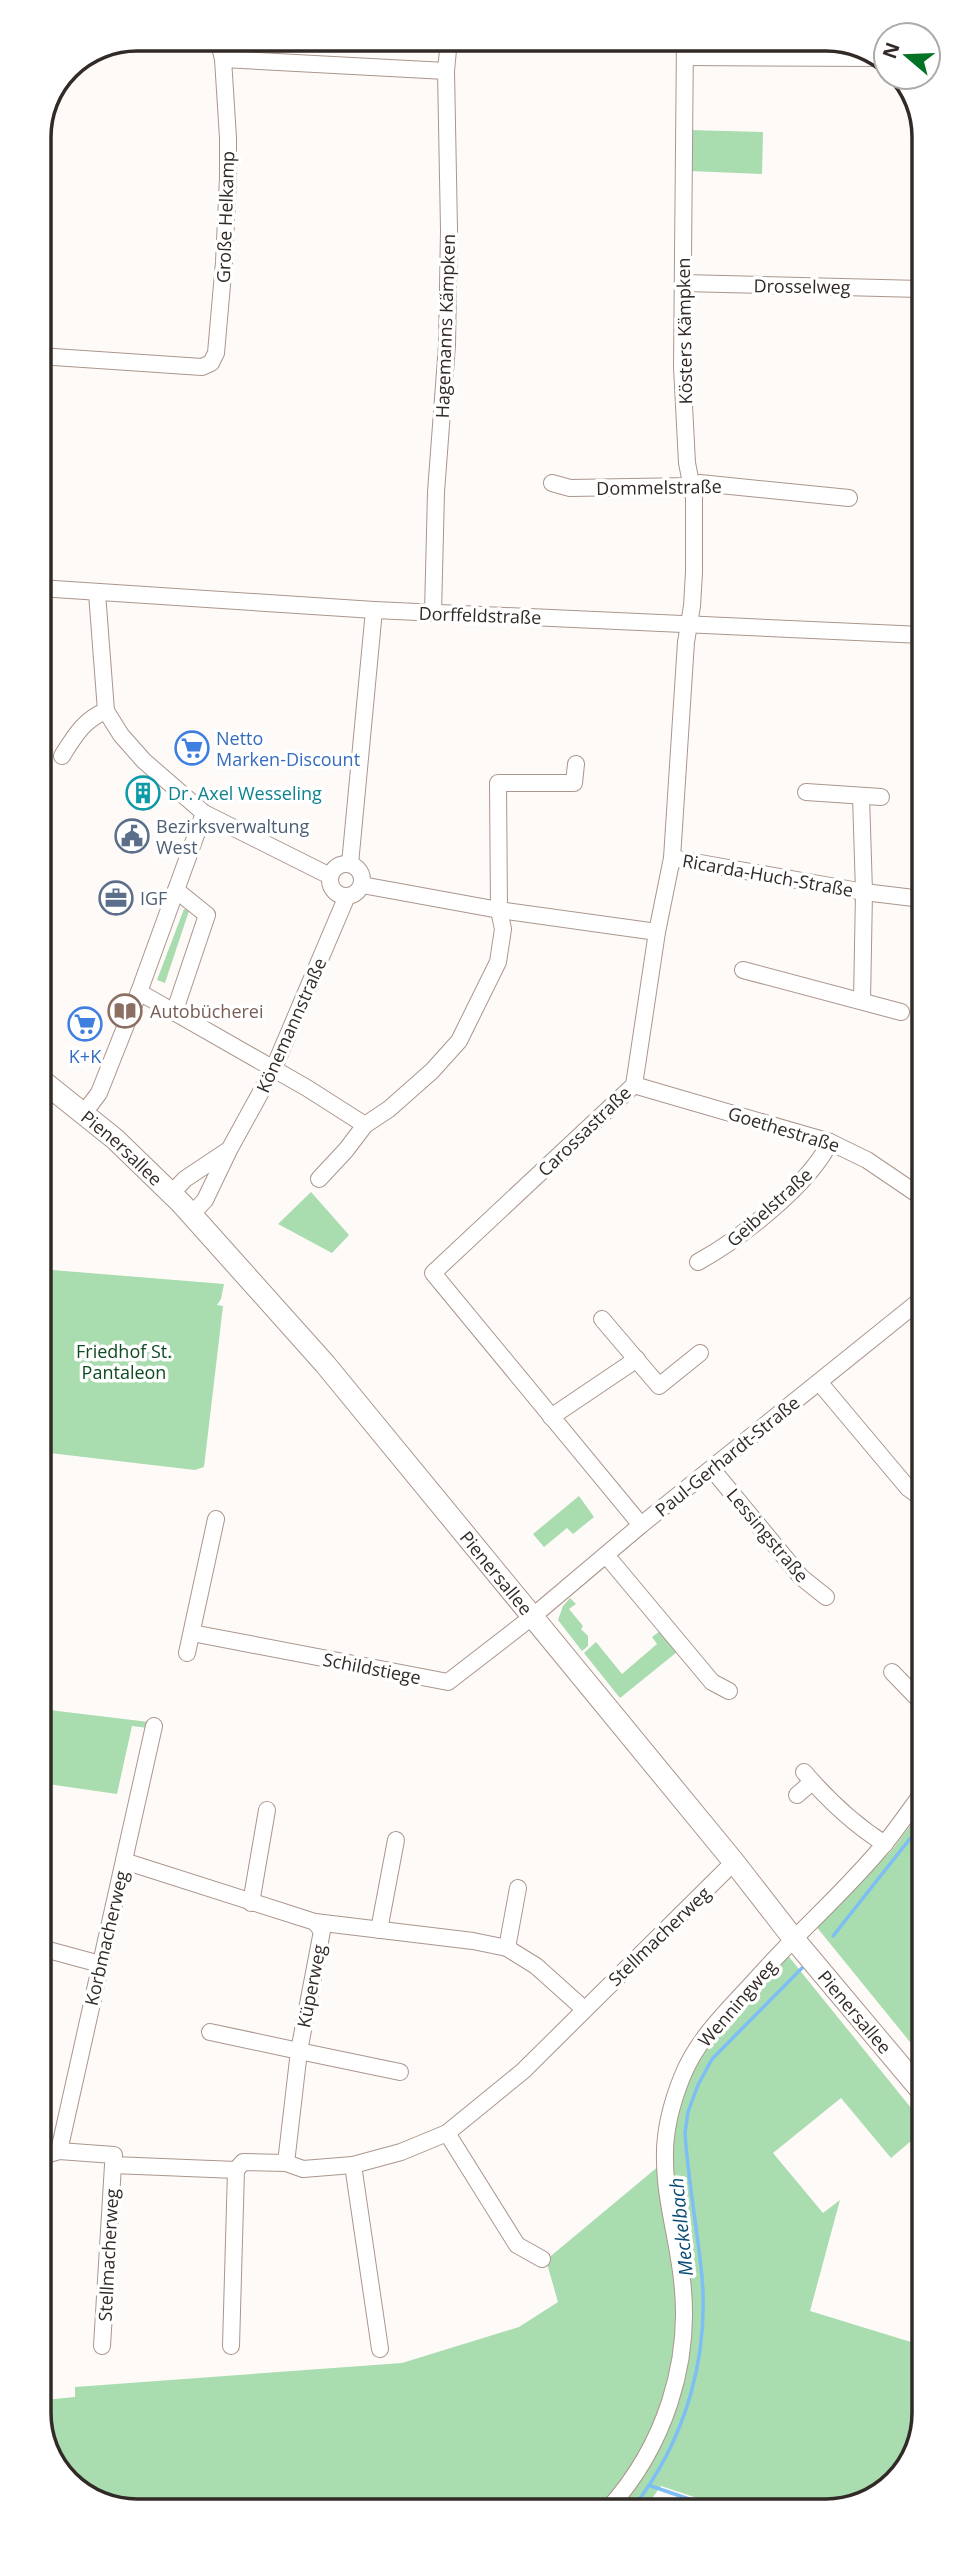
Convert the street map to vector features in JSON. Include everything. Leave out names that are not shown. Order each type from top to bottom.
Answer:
[{"type":"main road","name":"Pienersallee","points":[[51,1088],[115,1139],[172,1194],[325,1364],[734,1862],[793,1938],[912,2080]]},
{"type":"street","name":"Große Helkamp","points":[[51,357],[202,367],[211,363],[216,353],[225,262],[228,138],[221,51]]},
{"type":"street","name":"Hagemanns Kämpken","points":[[433,613],[436,492],[447,345],[448,51]]},
{"type":"street","name":"Kösters Kämpken","points":[[685,51],[682,367],[687,463],[694,498],[695,546],[689,622]]},
{"type":"street","points":[[685,58],[861,58]]},
{"type":"street","points":[[223,59],[446,71]]},
{"type":"street","name":"Drosselweg","points":[[683,283],[912,289]]},
{"type":"street","name":"Dommelstraße","points":[[552,483],[570,488],[691,486],[700,483],[849,498]]},
{"type":"street","name":"Dorffeldstraße","points":[[51,589],[374,610],[689,622],[912,634]]},
{"type":"street","points":[[97,593],[106,711],[121,735],[144,761],[204,813],[330,876]]},
{"type":"street","points":[[350,864],[374,610]]},
{"type":"street","name":"Carossastraße","points":[[641,1525],[433,1273],[634,1086],[657,932],[672,858],[689,622]]},
{"type":"street","points":[[62,756],[83,724],[94,715],[106,711]]},
{"type":"street","points":[[319,1179],[365,1125],[389,1109],[459,1041],[498,962],[503,929],[499,910],[498,783],[574,783],[576,764]]},
{"type":"street","points":[[806,792],[881,797]]},
{"type":"street","name":"Ricarda-Huch-Straße","points":[[861,796],[864,892],[862,1000]]},
{"type":"street","points":[[84,1113],[99,1093],[204,813]]},
{"type":"street","name":"Ricarda-Huch-Straße","points":[[672,858],[864,892],[912,898]]},
{"type":"street","points":[[350,864],[361,872],[362,885],[356,893],[347,896],[333,889],[330,876],[339,866],[350,864]]},
{"type":"street","points":[[362,885],[499,910],[657,932]]},
{"type":"street","points":[[174,1013],[206,915],[176,890]]},
{"type":"street","name":"Könemannstraße","points":[[191,1214],[205,1200],[273,1070],[347,896]]},
{"type":"street","points":[[743,970],[901,1012]]},
{"type":"street","points":[[139,992],[365,1125]]},
{"type":"street","name":"Goethestraße","points":[[634,1086],[830,1142],[867,1160],[912,1191]]},
{"type":"street","name":"Geibelstraße","points":[[698,1262],[722,1249],[783,1199],[820,1160],[830,1142]]},
{"type":"street","name":"Könemannstraße","points":[[172,1194],[186,1179],[229,1150]]},
{"type":"street","name":"Paul-Gerhardt-Straße","points":[[532,1617],[641,1525],[912,1307]]},
{"type":"street","points":[[602,1319],[659,1385],[700,1353]]},
{"type":"street","points":[[551,1417],[637,1359]]},
{"type":"street","points":[[819,1382],[912,1491]]},
{"type":"street","name":"Lessingstraße","points":[[712,1469],[801,1577],[826,1597]]},
{"type":"street","points":[[187,1653],[216,1519]]},
{"type":"street","points":[[606,1555],[712,1682],[729,1692]]},
{"type":"street","name":"Schildstiege","points":[[192,1633],[448,1682],[532,1617]]},
{"type":"street","points":[[892,1672],[912,1693]]},
{"type":"street","name":"Korbmacherweg","points":[[59,2151],[154,1726]]},
{"type":"street","points":[[797,1795],[808,1777],[858,1827],[885,1844]]},
{"type":"street","name":"Wenningweg","points":[[617,2499],[643,2465],[658,2434],[682,2353],[685,2313],[682,2278],[664,2158],[669,2123],[682,2078],[706,2034],[793,1938],[885,1844],[912,1806]]},
{"type":"street","points":[[251,1903],[267,1810]]},
{"type":"street","points":[[379,1930],[396,1840]]},
{"type":"street","points":[[124,1860],[315,1922],[473,1941],[507,1948],[536,1966],[584,2009]]},
{"type":"street","name":"Stellmacherweg","points":[[113,2165],[236,2170],[243,2162],[286,2163],[303,2169],[353,2165],[401,2152],[447,2133],[523,2071],[734,1862]]},
{"type":"street","points":[[507,1948],[518,1888]]},
{"type":"street","name":"Küperweg","points":[[286,2163],[299,2051],[322,1931],[315,1922]]},
{"type":"street","points":[[51,1951],[100,1964]]},
{"type":"street","name":"Küperweg","points":[[210,2032],[400,2072]]},
{"type":"street","points":[[447,2133],[517,2245],[542,2259]]},
{"type":"street","name":"Stellmacherweg","points":[[51,2153],[59,2151],[114,2155],[102,2346]]},
{"type":"street","points":[[353,2165],[380,2349]]},
{"type":"street","points":[[231,2346],[236,2170]]},
{"type":"green space","points":[[689,130],[763,132],[762,174],[689,171]]},
{"type":"green space","points":[[184,909],[189,911],[165,983],[157,980]]},
{"type":"green space","points":[[311,1192],[349,1235],[332,1253],[278,1224]]},
{"type":"green space","name":"Friedhof St. Pantaleon","points":[[51,1270],[224,1284],[217,1305],[223,1306],[204,1467],[195,1470],[51,1453]]},
{"type":"green space","points":[[579,1496],[594,1517],[573,1534],[567,1528],[544,1547],[533,1534]]},
{"type":"green space","points":[[570,1598],[576,1604],[569,1609],[588,1636],[588,1646],[582,1651],[558,1620],[563,1606]]},
{"type":"green space","points":[[660,1631],[677,1652],[620,1698],[584,1653],[596,1642],[622,1674],[657,1644],[652,1637]]},
{"type":"green space","points":[[51,1710],[149,1722],[148,1728],[132,1726],[117,1794],[51,1784]]},
{"type":"green space","points":[[912,1823],[910,2042],[815,1925],[892,1850]]},
{"type":"green space","points":[[785,1952],[912,2109],[912,2140],[891,2158],[841,2098],[773,2153],[823,2213],[840,2200],[810,2311],[912,2342],[912,2424],[908,2441],[901,2456],[883,2478],[874,2485],[848,2496],[837,2499],[700,2499],[661,2486],[651,2499],[621,2499],[662,2437],[687,2268],[670,2156],[677,2113],[698,2056]]},
{"type":"green space","points":[[660,2165],[678,2269],[679,2326],[669,2389],[647,2448],[609,2499],[120,2498],[84,2481],[65,2461],[57,2446],[51,2424],[51,2399],[75,2397],[75,2387],[402,2363],[519,2327],[558,2302],[546,2260]]},
{"type":"waterway","name":"Meckelbach","points":[[833,1936],[912,1836]]},
{"type":"waterway","name":"Meckelbach","points":[[639,2499],[667,2454],[680,2425],[698,2364],[703,2300],[686,2150],[688,2112],[712,2059],[802,1968]]},
{"type":"waterway","points":[[651,2486],[689,2499]]},
{"type":"place","name":"Netto Marken-Discount","points":[[192,748]]},
{"type":"place","name":"Dr. Axel Wesseling","points":[[143,793]]},
{"type":"place","name":"Bezirksverwaltung West","points":[[132,836]]},
{"type":"place","name":"IGF","points":[[116,898]]},
{"type":"place","name":"Autobücherei","points":[[125,1011]]},
{"type":"place","name":"K+K","points":[[85,1024]]}]
